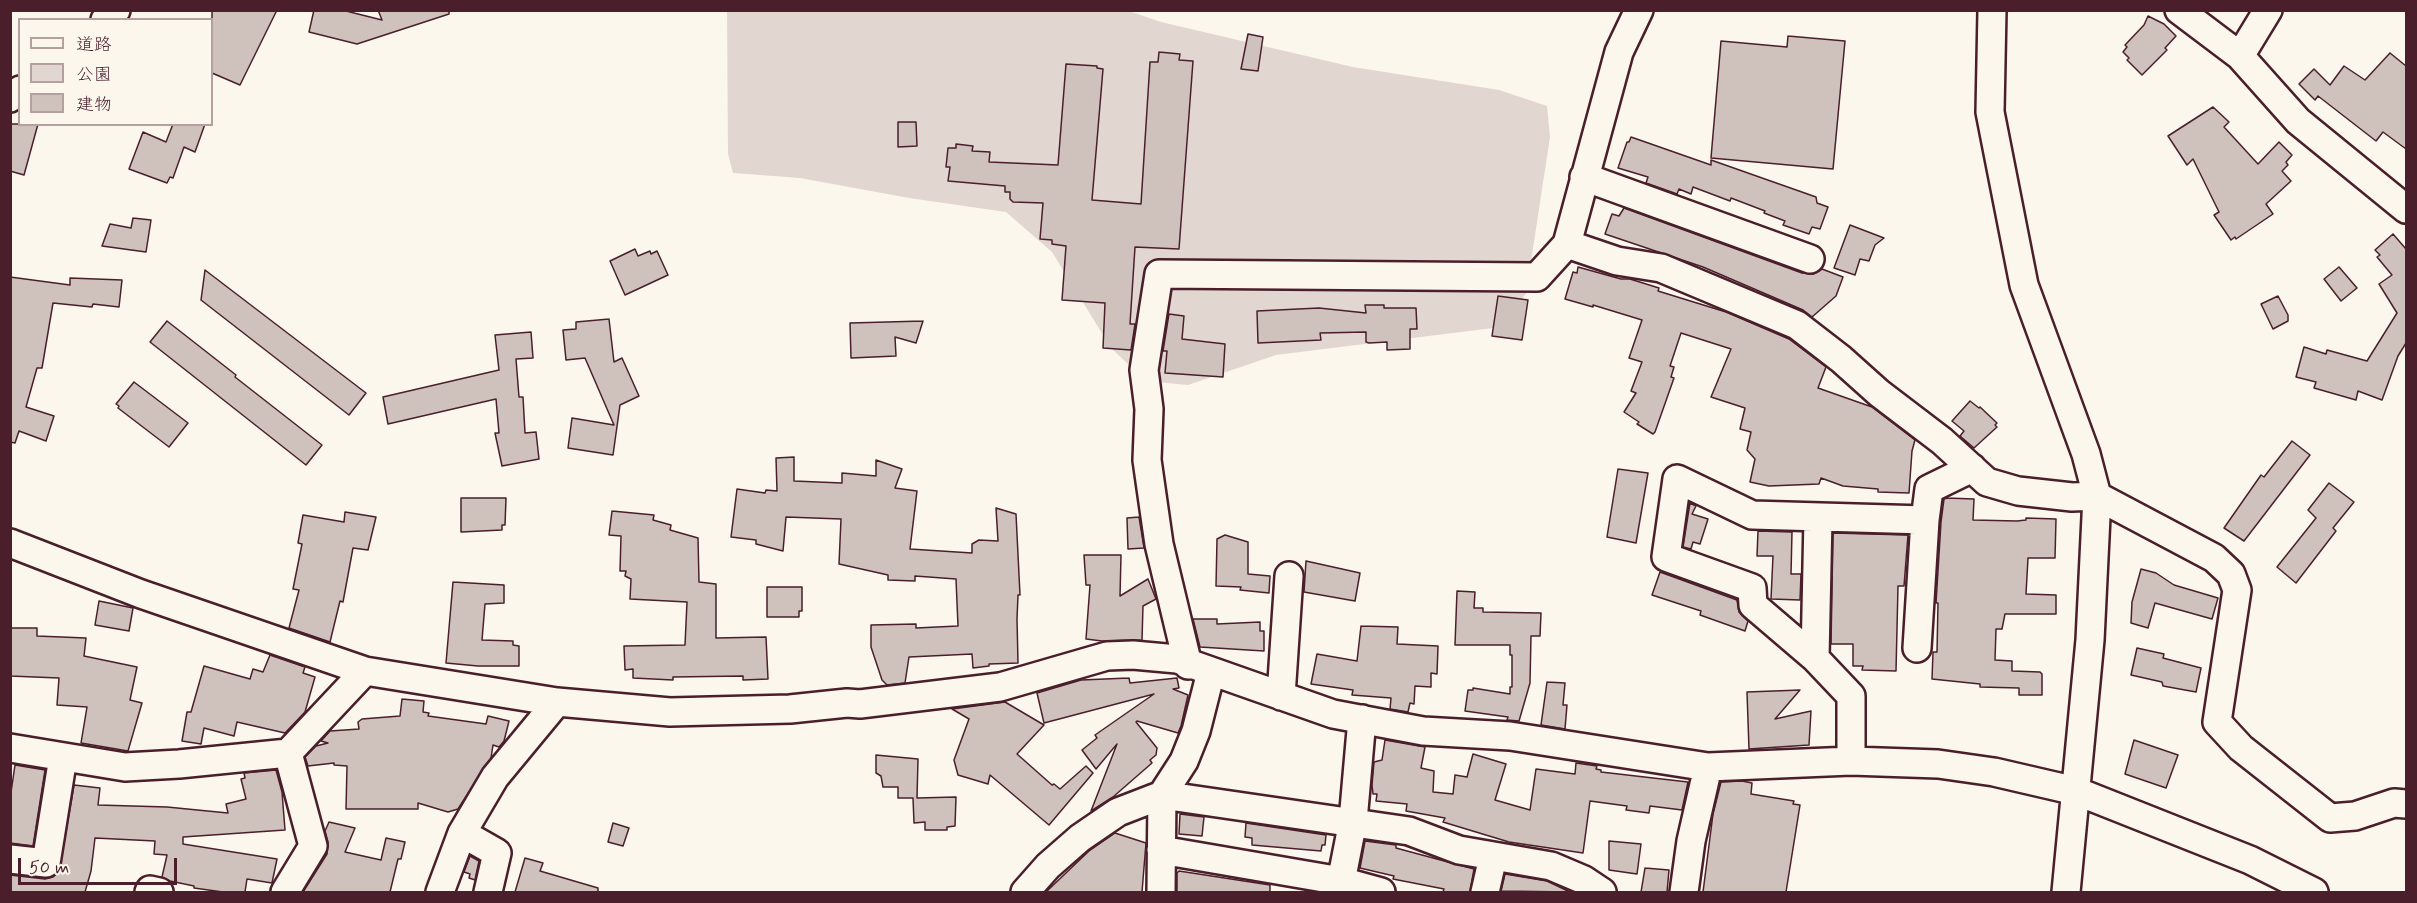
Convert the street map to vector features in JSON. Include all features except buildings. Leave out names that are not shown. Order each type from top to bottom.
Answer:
[{"type":"street","points":[[1161,892],[1162,795],[1184,761],[1196,731],[1199,668],[1159,544],[1147,460],[1149,410],[1144,370],[1159,274],[1537,277],[1567,244],[1619,52],[1639,10]]},
{"type":"street","points":[[1992,10],[1990,112],[2024,285],[2086,454],[2097,496],[2090,640],[2066,892]]},
{"type":"street","points":[[2179,10],[2240,56],[2298,121],[2406,209]]},
{"type":"street","points":[[2240,56],[2268,10]]},
{"type":"street","points":[[1584,177],[1810,259]]},
{"type":"street","points":[[1567,244],[1617,261],[1662,268],[1797,325],[1841,359],[1879,393],[1942,441],[1987,482],[2018,490],[2072,497],[2097,496],[2214,558],[2231,574],[2237,590],[2217,722],[2241,748],[2330,818],[2355,816],[2394,803],[2406,804]]},
{"type":"street","points":[[1917,648],[1929,489],[1972,468]]},
{"type":"street","points":[[1851,761],[1851,696],[1815,658],[1753,605],[1752,588],[1666,557],[1677,479],[1752,515],[1925,520]]},
{"type":"street","points":[[1815,658],[1818,518]]},
{"type":"street","points":[[10,543],[141,594],[365,671],[557,702],[670,712],[790,709],[847,703],[860,704],[1000,687],[1107,656],[1155,657],[1177,660],[1333,714],[1423,731],[1510,736],[1708,767],[1851,761],[1938,764],[1994,772],[2076,791],[2250,860],[2314,892]]},
{"type":"street","points":[[1281,696],[1289,576]]},
{"type":"street","points":[[10,748],[125,767],[288,753],[365,671]]},
{"type":"street","points":[[440,892],[462,833],[495,777],[557,702]]},
{"type":"street","points":[[1340,887],[1353,821],[1362,719]]},
{"type":"street","points":[[285,892],[313,846],[288,753]]},
{"type":"street","points":[[10,859],[46,863],[63,757]]},
{"type":"street","points":[[1684,892],[1691,841],[1708,767]]},
{"type":"street","points":[[1025,892],[1048,866],[1080,838],[1119,812],[1162,795],[1353,821],[1409,831],[1459,850],[1551,866],[1589,888]]},
{"type":"street","points":[[462,833],[497,853],[488,892]]},
{"type":"street","points":[[1161,850],[1340,887],[1381,892]]},
{"type":"street","points":[[1485,892],[1493,857]]},
{"type":"street","points":[[149,892],[150,890],[159,892]]},
{"type":"green space","points":[[727,10],[1129,11],[1161,22],[1353,67],[1499,90],[1547,106],[1550,137],[1526,294],[1493,328],[1276,355],[1188,385],[1146,381],[1111,348],[1052,252],[1006,212],[909,198],[800,178],[733,173],[728,154]]}]
